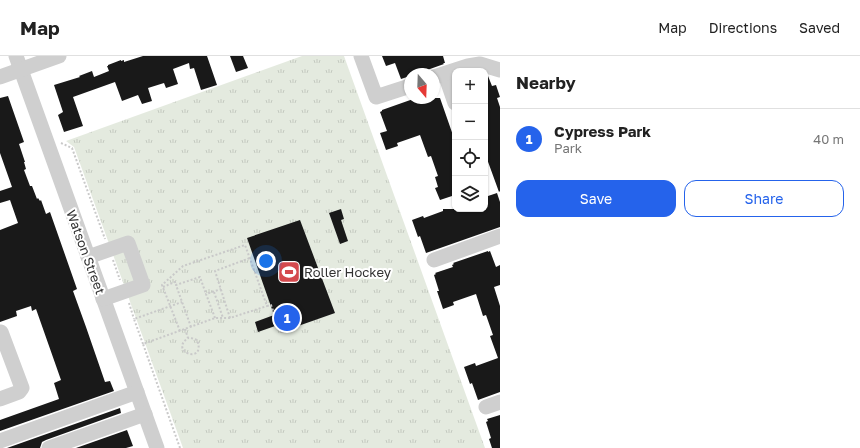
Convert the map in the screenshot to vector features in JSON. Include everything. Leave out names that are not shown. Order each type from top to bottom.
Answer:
[{"type":"street","points":[[0,77],[18,63],[60,56]]},
{"type":"street","points":[[361,56],[376,97],[404,88]]},
{"type":"street","name":"Watson Street","points":[[18,63],[157,448]]},
{"type":"street","points":[[452,90],[447,69],[480,64],[500,70]]},
{"type":"street","points":[[434,260],[500,236]]},
{"type":"street","points":[[88,257],[128,243],[143,285],[103,299]]},
{"type":"street","points":[[0,332],[22,388],[19,392],[0,399]]},
{"type":"street","points":[[0,441],[137,392]]},
{"type":"street","points":[[49,448],[144,414]]},
{"type":"path","points":[[58,142],[72,148],[180,448]]},
{"type":"path","points":[[180,331],[162,285],[183,266],[245,245],[267,306]]},
{"type":"path","points":[[230,318],[215,271],[250,258]]},
{"type":"path","points":[[176,285],[200,276],[215,318]]},
{"type":"path","points":[[163,287],[175,282],[191,327]]},
{"type":"path","points":[[206,294],[221,289]]},
{"type":"path","points":[[214,292],[223,318]]},
{"type":"path","points":[[134,319],[182,302]]},
{"type":"path","points":[[143,344],[215,318],[230,318],[271,305],[281,332],[289,329]]},
{"type":"path","points":[[185,329],[188,338]]},
{"type":"path","points":[[188,338],[197,340],[199,344],[197,352],[190,355],[183,350],[182,346],[188,338]]},
{"type":"green space","points":[[302,56],[344,56],[485,448],[183,448],[74,147],[66,141]]},
{"type":"building","points":[[143,56],[207,56],[217,85],[201,90],[194,68],[190,69],[189,63],[173,69],[178,84],[166,88],[164,83],[148,88],[152,101],[142,104],[138,95],[122,101],[115,82],[73,97],[83,126],[64,132],[58,115],[63,112],[54,85],[80,77],[79,76],[92,71],[94,77],[109,71],[108,65],[121,60],[124,60],[124,62]]},
{"type":"building","points":[[230,56],[243,56],[248,68],[236,72]]},
{"type":"building","points":[[382,56],[443,56],[445,63],[433,68],[404,68],[404,78],[401,79],[395,63],[386,66]]},
{"type":"building","points":[[488,76],[492,86],[496,85],[500,97],[497,98],[500,107],[499,192],[488,162]]},
{"type":"building","points":[[8,96],[24,142],[19,144],[25,162],[26,169],[24,170],[37,199],[38,198],[40,201],[41,200],[46,214],[50,212],[77,289],[73,291],[105,382],[110,381],[114,391],[0,431],[0,420],[59,399],[54,383],[61,380],[36,309],[32,311],[31,306],[16,311],[17,316],[0,322],[0,230],[18,223],[10,200],[0,203],[0,191],[12,187],[0,153],[0,98]]},
{"type":"building","points":[[440,98],[452,132],[452,196],[440,200],[435,188],[438,187],[435,177],[438,176],[431,156],[428,157],[420,135],[397,143],[398,146],[386,150],[380,133],[387,131],[380,112],[404,102],[404,104],[440,104]]},
{"type":"building","points":[[497,193],[500,202],[500,227],[426,253],[412,220],[423,216],[424,218],[443,211],[443,209],[452,209],[452,212],[488,212],[488,196]]},
{"type":"building","points":[[341,209],[344,219],[341,220],[348,241],[340,244],[329,213]]},
{"type":"building","name":"Roller Hockey","points":[[300,220],[335,313],[281,332],[278,325],[258,332],[255,322],[274,315],[247,238]]},
{"type":"building","points":[[490,251],[496,267],[500,265],[500,285],[494,287],[500,306],[500,392],[478,400],[464,367],[475,363],[476,366],[498,358],[490,336],[493,335],[486,315],[483,316],[476,294],[453,302],[454,305],[443,309],[434,275],[436,274],[435,273],[453,267],[453,263]]},
{"type":"building","points":[[120,408],[121,413],[46,440],[42,442],[40,448],[7,448]]},
{"type":"building","points":[[500,415],[500,448],[492,448],[489,439],[491,438],[486,422],[488,421],[487,419]]},
{"type":"building","points":[[127,430],[133,446],[126,448],[76,448]]},
{"type":"place","name":"Roller Hockey","points":[[289,272]]},
{"type":"place","name":"Cypress Park","points":[[287,318]]}]
